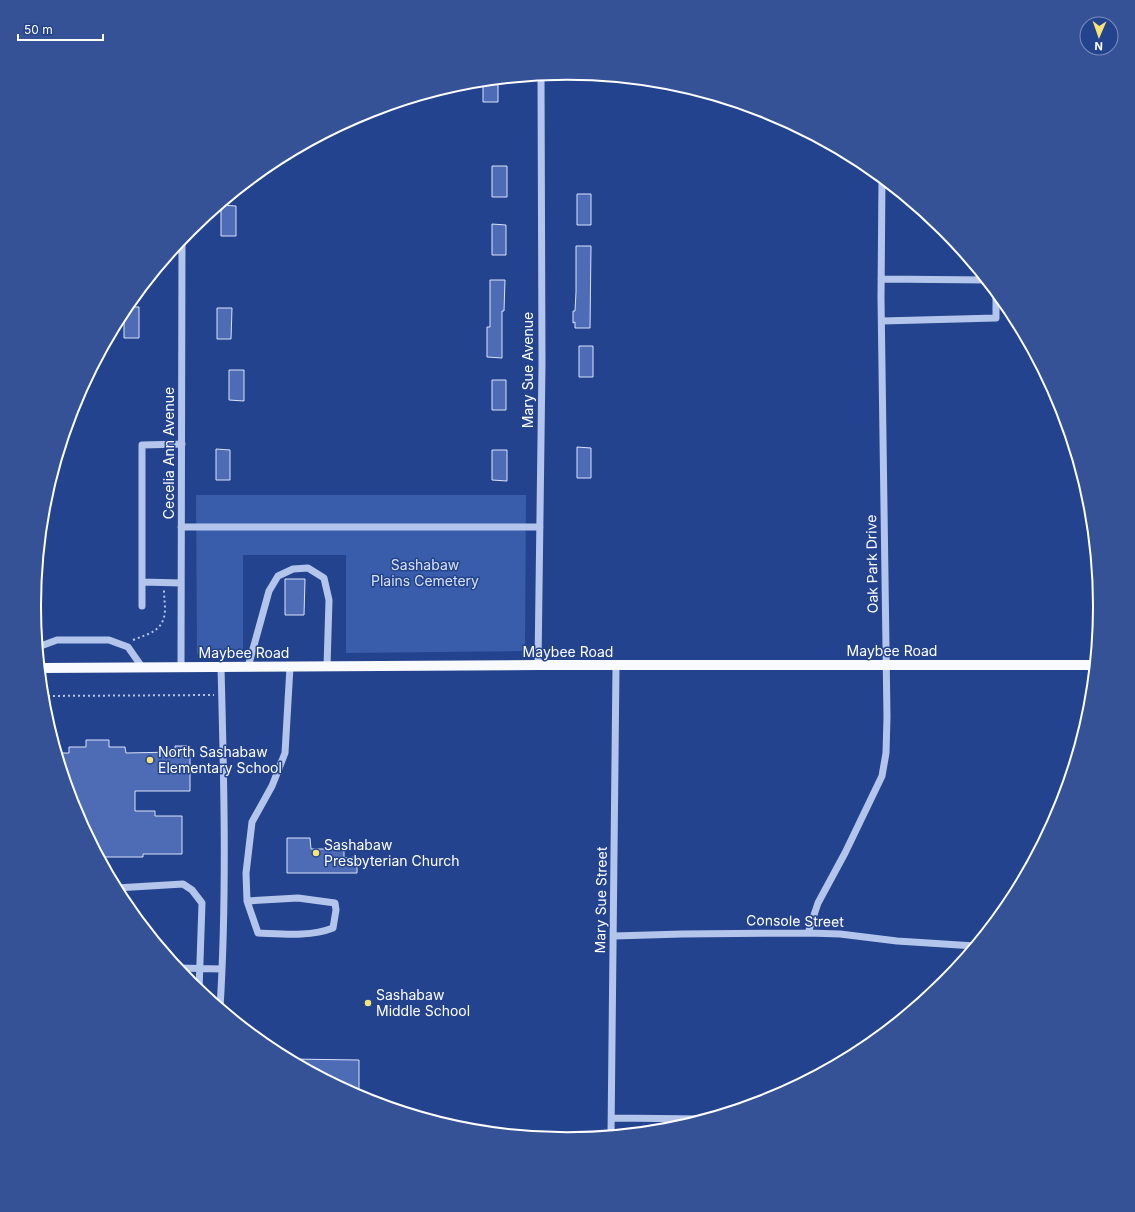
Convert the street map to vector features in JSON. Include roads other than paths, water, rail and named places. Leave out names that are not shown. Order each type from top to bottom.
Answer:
[{"type":"main road","name":"Maybee Road","points":[[45,668],[538,665],[1090,665]]},
{"type":"street","name":"Mary Sue Avenue","points":[[538,665],[542,364],[541,81]]},
{"type":"street","name":"Oak Park Drive","points":[[808,933],[818,902],[845,853],[882,776],[886,753],[882,184]]},
{"type":"street","name":"Cecelia Ann Avenue","points":[[181,667],[182,248]]},
{"type":"street","points":[[882,279],[981,280]]},
{"type":"street","points":[[882,322],[996,318],[996,300]]},
{"type":"street","points":[[142,606],[142,445],[182,444]]},
{"type":"street","points":[[181,527],[540,526]]},
{"type":"street","points":[[248,667],[269,591],[278,576],[292,569],[308,568],[324,578],[329,600],[327,667]]},
{"type":"street","points":[[142,582],[181,582]]},
{"type":"street","points":[[43,645],[57,640],[109,640],[128,647],[142,667]]},
{"type":"street","name":"Mary Sue Street","points":[[612,1130],[616,666]]},
{"type":"street","points":[[220,1002],[224,795],[221,667]]},
{"type":"street","points":[[247,901],[298,898],[335,903],[336,910],[333,928],[324,932],[295,934],[258,932],[247,901],[246,873],[252,822],[272,786],[285,753],[290,667]]},
{"type":"street","points":[[123,888],[183,884],[192,890],[202,903],[199,982]]},
{"type":"street","name":"Console Street","points":[[614,936],[808,933],[840,934],[897,941],[969,946]]},
{"type":"street","points":[[186,968],[222,969]]},
{"type":"street","points":[[612,1118],[686,1119]]},
{"type":"place","name":"North Sashabaw Elementary School","points":[[150,760]]},
{"type":"place","name":"Sashabaw Presbyterian Church","points":[[316,853]]},
{"type":"place","name":"Sashabaw Middle School","points":[[368,1003]]},
{"type":"park label","name":"Sashabaw Plains Cemetery","points":[[425,574]]}]
